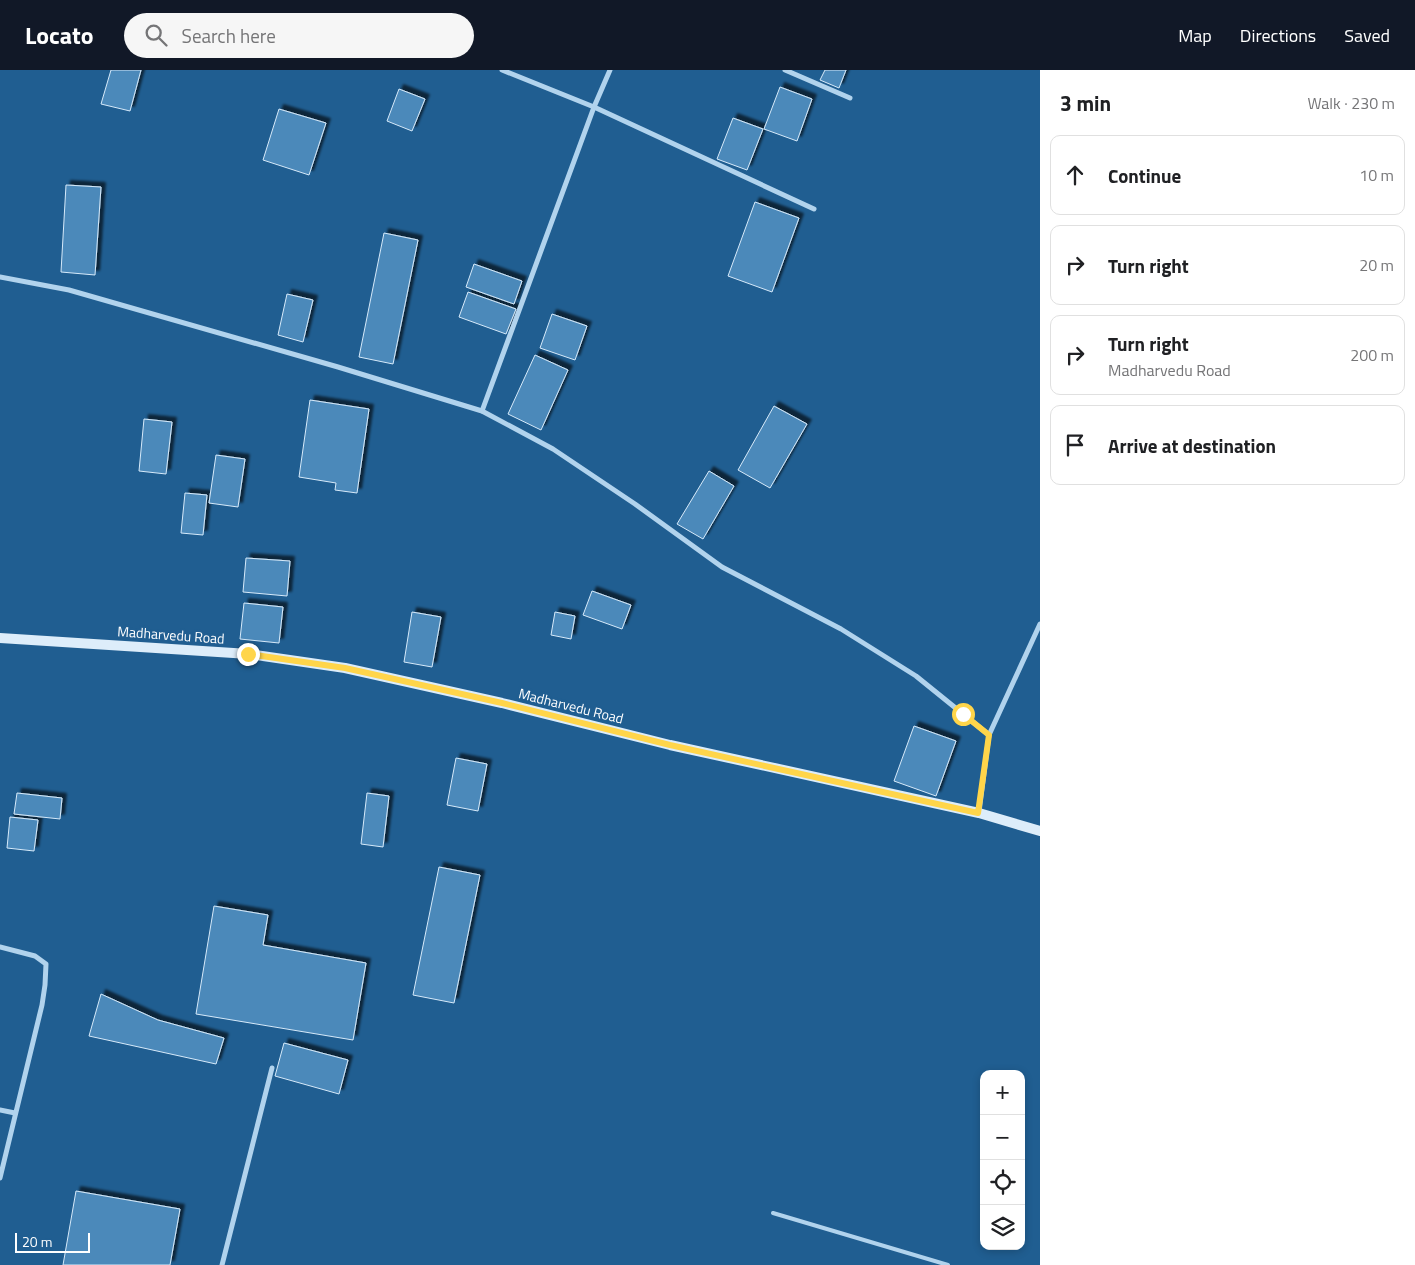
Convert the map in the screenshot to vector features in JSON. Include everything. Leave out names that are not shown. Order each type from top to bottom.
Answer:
[{"type":"street","points":[[502,70],[594,107],[814,210]]},
{"type":"street","points":[[482,411],[594,107],[610,70]]},
{"type":"street","points":[[785,70],[850,98]]},
{"type":"street","points":[[0,277],[69,290],[338,367],[482,411],[553,449],[635,504],[722,567],[841,629],[916,676],[989,735]]},
{"type":"street","points":[[978,813],[989,735],[1039,628]]},
{"type":"street","name":"Madharvedu Road","points":[[0,638],[248,654],[345,668],[502,703],[670,745],[978,813],[1040,831]]},
{"type":"street","points":[[0,947],[35,956],[46,964],[42,1005],[0,1178]]},
{"type":"street","points":[[222,1265],[272,1068]]},
{"type":"street","points":[[0,1110],[15,1113]]},
{"type":"lane","points":[[773,1213],[948,1265]]},
{"type":"building","points":[[111,70],[141,70],[130,111],[101,104]]},
{"type":"building","points":[[825,70],[846,70],[839,88],[820,80]]},
{"type":"building","points":[[780,87],[812,99],[797,141],[764,129]]},
{"type":"building","points":[[399,89],[425,99],[412,131],[387,121]]},
{"type":"building","points":[[279,109],[326,123],[309,175],[263,160]]},
{"type":"building","points":[[733,118],[763,129],[747,170],[717,159]]},
{"type":"building","points":[[66,185],[101,187],[95,275],[61,272]]},
{"type":"building","points":[[755,202],[799,218],[772,292],[728,276]]},
{"type":"building","points":[[384,233],[418,240],[393,364],[359,357]]},
{"type":"building","points":[[474,264],[522,281],[514,304],[466,287]]},
{"type":"building","points":[[468,292],[516,309],[506,334],[459,317]]},
{"type":"building","points":[[287,294],[313,300],[303,342],[278,335]]},
{"type":"building","points":[[552,314],[587,326],[575,360],[540,348]]},
{"type":"building","points":[[535,355],[568,370],[541,430],[508,414]]},
{"type":"building","points":[[310,400],[369,409],[357,493],[335,490],[336,483],[299,477]]},
{"type":"building","points":[[774,406],[807,424],[770,488],[738,470]]},
{"type":"building","points":[[144,419],[172,422],[166,474],[139,471]]},
{"type":"building","points":[[216,455],[245,459],[238,507],[209,503]]},
{"type":"building","points":[[709,471],[734,486],[703,539],[677,524]]},
{"type":"building","points":[[185,493],[207,495],[203,535],[181,533]]},
{"type":"building","points":[[246,558],[290,561],[287,596],[243,592]]},
{"type":"building","points":[[592,591],[631,605],[622,629],[583,615]]},
{"type":"building","points":[[244,603],[283,607],[279,643],[240,639]]},
{"type":"building","points":[[412,612],[441,617],[432,667],[404,662]]},
{"type":"building","points":[[555,612],[575,616],[571,639],[551,635]]},
{"type":"building","points":[[914,726],[956,741],[936,796],[894,781]]},
{"type":"building","points":[[456,758],[487,764],[478,811],[447,805]]},
{"type":"building","points":[[17,793],[62,798],[60,819],[14,814]]},
{"type":"building","points":[[367,793],[389,796],[383,847],[361,844]]},
{"type":"building","points":[[10,817],[38,820],[34,851],[7,848]]},
{"type":"building","points":[[439,867],[480,875],[454,1003],[413,995]]},
{"type":"building","points":[[214,906],[268,915],[263,945],[366,963],[353,1040],[196,1014]]},
{"type":"building","points":[[101,994],[158,1020],[224,1038],[216,1064],[89,1036]]},
{"type":"building","points":[[284,1043],[348,1060],[339,1094],[275,1076]]},
{"type":"building","points":[[76,1191],[180,1209],[170,1265],[63,1265]]},
{"type":"route","points":[[248,654],[345,668],[502,703],[670,745],[978,813],[989,735],[963,714]]}]
